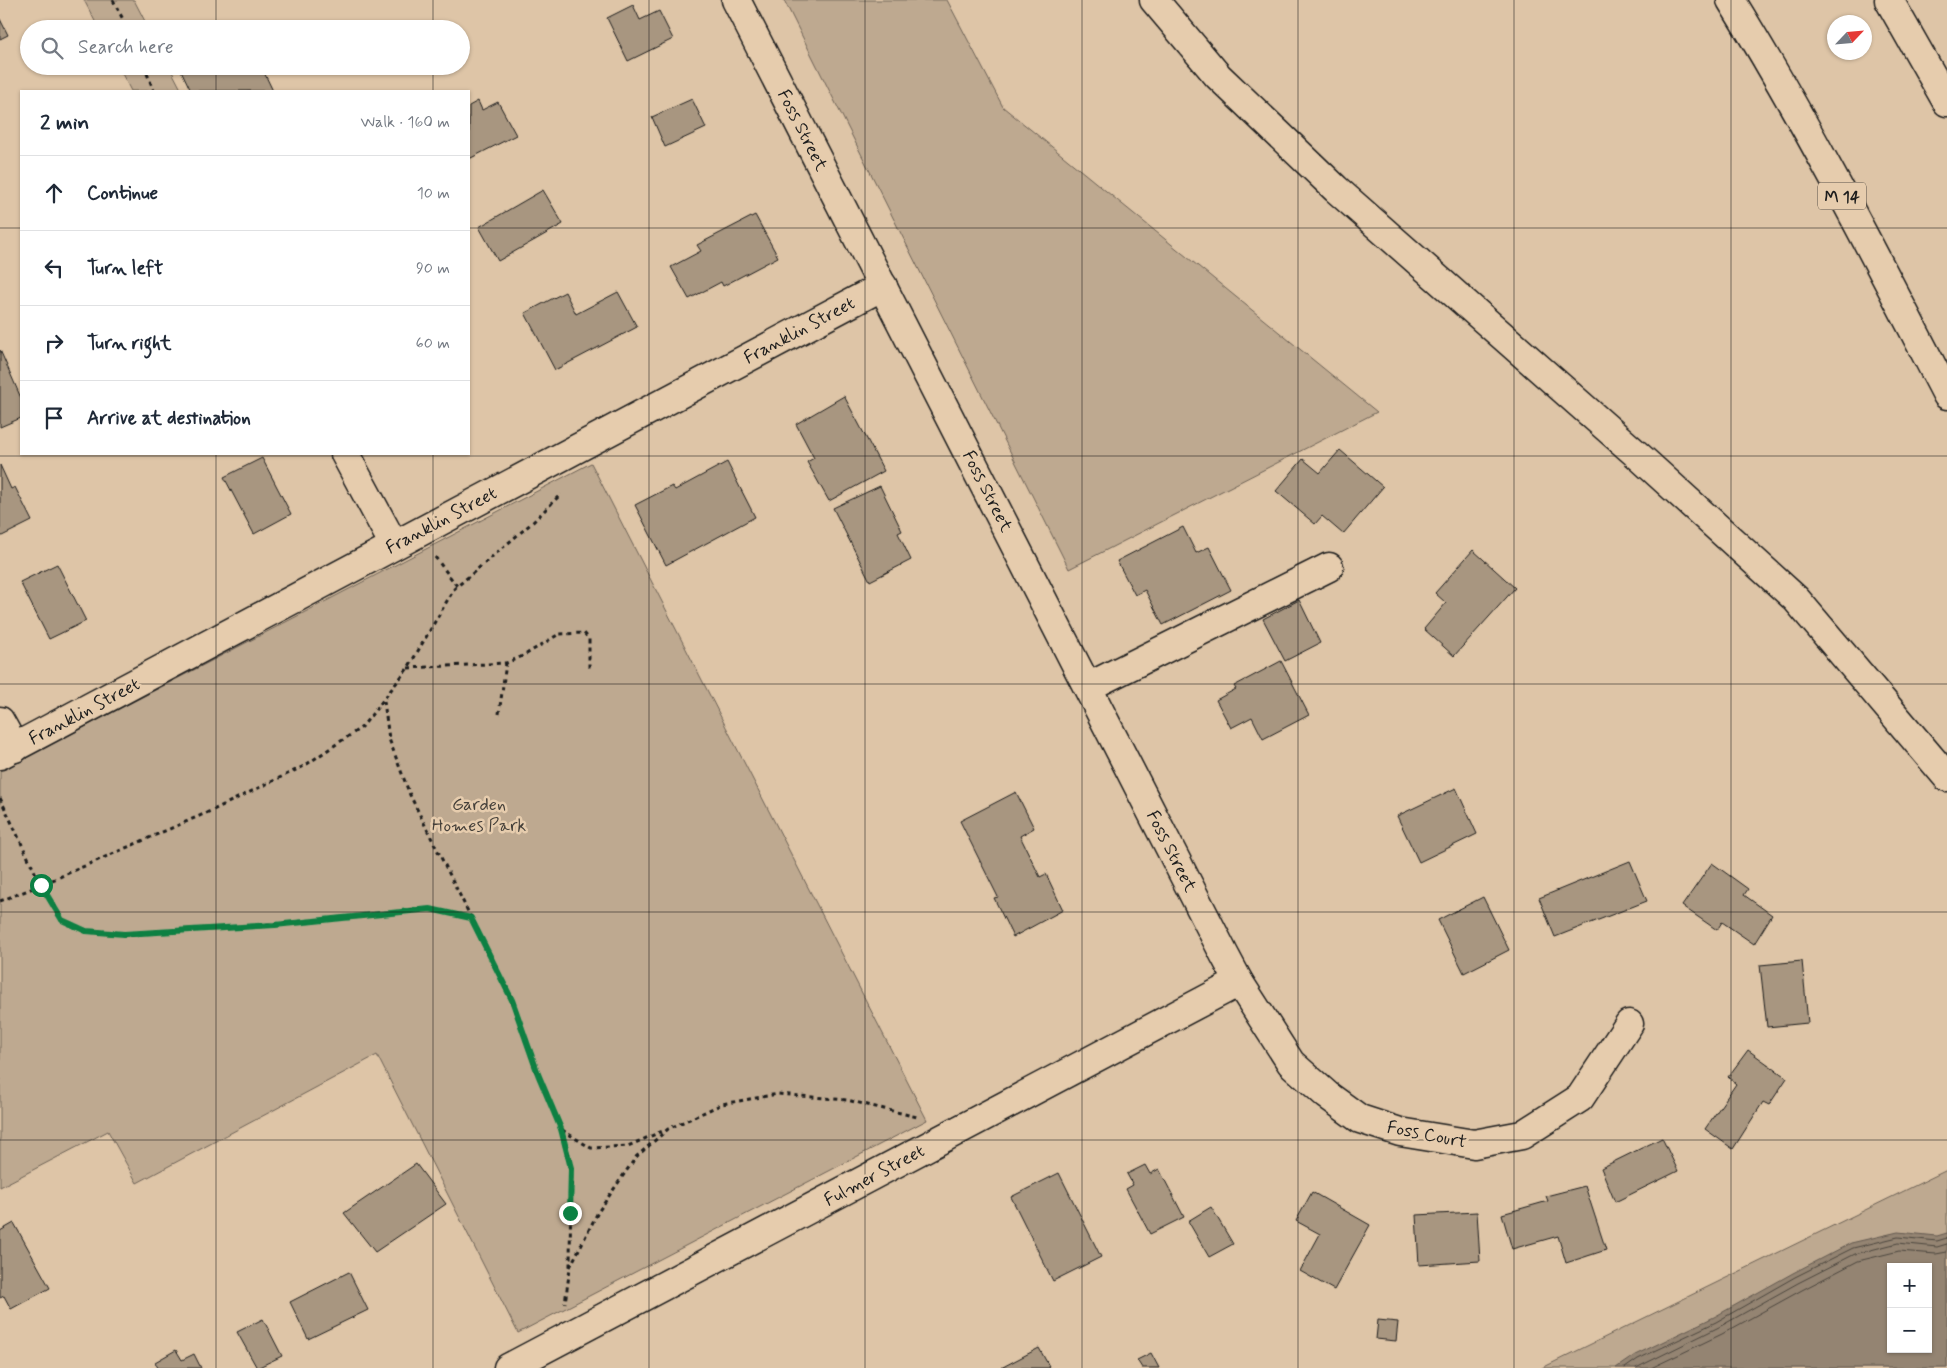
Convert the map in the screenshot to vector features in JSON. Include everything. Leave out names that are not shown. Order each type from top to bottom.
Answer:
[{"type":"main road","name":"Foss Street","points":[[736,0],[1239,982]]},
{"type":"main road","points":[[1154,0],[1218,76],[1336,189],[1796,599],[1947,777]]},
{"type":"main road","name":"M 14","points":[[1731,0],[1764,52],[1853,214],[1947,395]]},
{"type":"main road","points":[[1889,0],[1947,102]]},
{"type":"main road","name":"Franklin Street","points":[[7,752],[883,286]]},
{"type":"main road","points":[[346,455],[394,545]]},
{"type":"main road","points":[[1088,687],[1329,567]]},
{"type":"main road","points":[[0,722],[7,752]]},
{"type":"main road","name":"Foss Court","points":[[1239,982],[1291,1063],[1327,1095],[1360,1119],[1400,1132],[1474,1144],[1522,1134],[1580,1098],[1629,1024]]},
{"type":"main road","name":"Fulmer Street","points":[[508,1368],[1239,982]]},
{"type":"path","points":[[113,0],[123,20]]},
{"type":"path","points":[[148,75],[154,90]]},
{"type":"path","points":[[0,901],[212,810],[304,766],[362,726],[408,668],[430,629],[458,586],[533,522],[552,503]]},
{"type":"path","points":[[433,553],[458,586]]},
{"type":"path","points":[[408,668],[506,663],[523,656],[559,634],[584,633],[589,639],[588,670]]},
{"type":"path","points":[[499,714],[506,663]]},
{"type":"path","points":[[384,700],[389,739],[410,795],[512,1000],[538,1074],[561,1129],[571,1168],[570,1268],[565,1302]]},
{"type":"path","points":[[0,798],[41,885],[62,920],[86,931],[124,934],[275,925],[430,909],[471,918]]},
{"type":"path","points":[[561,1129],[591,1148],[628,1146],[722,1104],[778,1094],[847,1100],[919,1117]]},
{"type":"path","points":[[570,1268],[598,1212],[636,1156],[668,1129]]},
{"type":"green space","points":[[84,0],[134,0],[144,20],[94,20]]},
{"type":"green space","points":[[784,0],[947,0],[1003,107],[1377,412],[1069,569]]},
{"type":"green space","points":[[123,75],[174,75],[181,90],[130,90]]},
{"type":"green space","name":"Garden Homes Park","points":[[591,463],[927,1120],[518,1333],[377,1055],[137,1183],[108,1131],[0,1187],[0,771]]},
{"type":"green space","points":[[1947,1170],[1947,1368],[1542,1368]]},
{"type":"water","points":[[1898,1232],[1937,1236],[1947,1233],[1947,1368],[1616,1368],[1635,1355],[1714,1317],[1851,1243]]},
{"type":"building","points":[[633,5],[640,20],[659,11],[673,39],[628,61],[607,18]]},
{"type":"building","points":[[0,19],[8,35],[0,39]]},
{"type":"building","points":[[183,75],[265,75],[273,90],[191,90]]},
{"type":"building","points":[[692,99],[706,128],[665,147],[652,117]]},
{"type":"building","points":[[478,101],[482,110],[498,102],[516,135],[470,158],[470,105]]},
{"type":"building","points":[[543,190],[563,224],[498,261],[479,227]]},
{"type":"building","points":[[755,215],[778,257],[723,286],[721,282],[689,299],[671,267],[701,251],[697,245]]},
{"type":"building","points":[[565,292],[576,314],[618,292],[637,327],[555,370],[525,313]]},
{"type":"building","points":[[0,350],[20,396],[20,418],[0,427]]},
{"type":"building","points":[[844,396],[884,471],[829,501],[807,462],[814,458],[796,424]]},
{"type":"building","points":[[1340,450],[1383,487],[1343,534],[1322,516],[1315,524],[1276,491],[1303,459],[1320,473]]},
{"type":"building","points":[[262,458],[291,514],[254,534],[224,477]]},
{"type":"building","points":[[727,462],[755,517],[666,565],[635,505],[672,486],[675,490]]},
{"type":"building","points":[[0,465],[11,489],[15,487],[32,521],[0,537]]},
{"type":"building","points":[[880,486],[902,531],[898,533],[911,560],[870,581],[833,508]]},
{"type":"building","points":[[1183,527],[1196,553],[1209,547],[1231,590],[1163,625],[1145,590],[1135,595],[1117,561]]},
{"type":"building","points":[[1473,550],[1515,588],[1454,656],[1424,629],[1446,603],[1435,593]]},
{"type":"building","points":[[57,564],[86,621],[49,639],[20,582]]},
{"type":"building","points":[[1299,600],[1320,643],[1285,661],[1263,619]]},
{"type":"building","points":[[1281,661],[1309,715],[1263,739],[1252,717],[1231,728],[1216,700],[1236,689],[1234,686]]},
{"type":"building","points":[[1456,788],[1477,834],[1419,862],[1397,816]]},
{"type":"building","points":[[1016,792],[1034,828],[1020,836],[1040,877],[1046,874],[1063,910],[1013,937],[994,898],[998,897],[960,821]]},
{"type":"building","points":[[1630,861],[1647,901],[1555,937],[1539,898]]},
{"type":"building","points":[[1712,863],[1748,889],[1744,895],[1772,915],[1754,944],[1722,922],[1717,930],[1682,906]]},
{"type":"building","points":[[1483,897],[1509,950],[1464,973],[1438,920]]},
{"type":"building","points":[[1802,961],[1808,1023],[1767,1027],[1760,965]]},
{"type":"building","points":[[1748,1050],[1787,1078],[1769,1105],[1763,1102],[1733,1149],[1705,1129],[1736,1084],[1728,1077]]},
{"type":"building","points":[[1662,1138],[1678,1171],[1615,1202],[1601,1168]]},
{"type":"building","points":[[416,1164],[446,1204],[375,1252],[344,1213]]},
{"type":"building","points":[[1145,1165],[1150,1174],[1159,1169],[1184,1217],[1150,1234],[1126,1189],[1133,1185],[1127,1174]]},
{"type":"building","points":[[1059,1173],[1101,1257],[1053,1281],[1011,1197]]},
{"type":"building","points":[[1585,1186],[1606,1250],[1566,1263],[1558,1236],[1512,1249],[1502,1214],[1548,1201],[1546,1196]]},
{"type":"building","points":[[1312,1192],[1370,1225],[1334,1290],[1300,1271],[1320,1234],[1296,1221]]},
{"type":"building","points":[[1211,1207],[1233,1244],[1209,1257],[1188,1221]]},
{"type":"building","points":[[1477,1212],[1480,1261],[1419,1265],[1416,1215]]},
{"type":"building","points":[[14,1223],[50,1288],[11,1309],[4,1296],[0,1298],[0,1231]]},
{"type":"building","points":[[349,1272],[368,1310],[308,1339],[290,1302]]},
{"type":"building","points":[[263,1319],[282,1356],[257,1368],[237,1332]]},
{"type":"building","points":[[1378,1320],[1398,1322],[1396,1341],[1376,1339]]},
{"type":"building","points":[[1039,1348],[1050,1368],[1001,1368]]},
{"type":"building","points":[[176,1350],[182,1360],[194,1354],[201,1368],[158,1368],[155,1362]]},
{"type":"building","points":[[1151,1353],[1159,1368],[1142,1368],[1137,1360]]},
{"type":"route","points":[[41,885],[62,920],[86,931],[124,934],[275,925],[358,918],[430,909],[471,918],[512,1000],[538,1074],[561,1129],[571,1168],[570,1213]]}]
